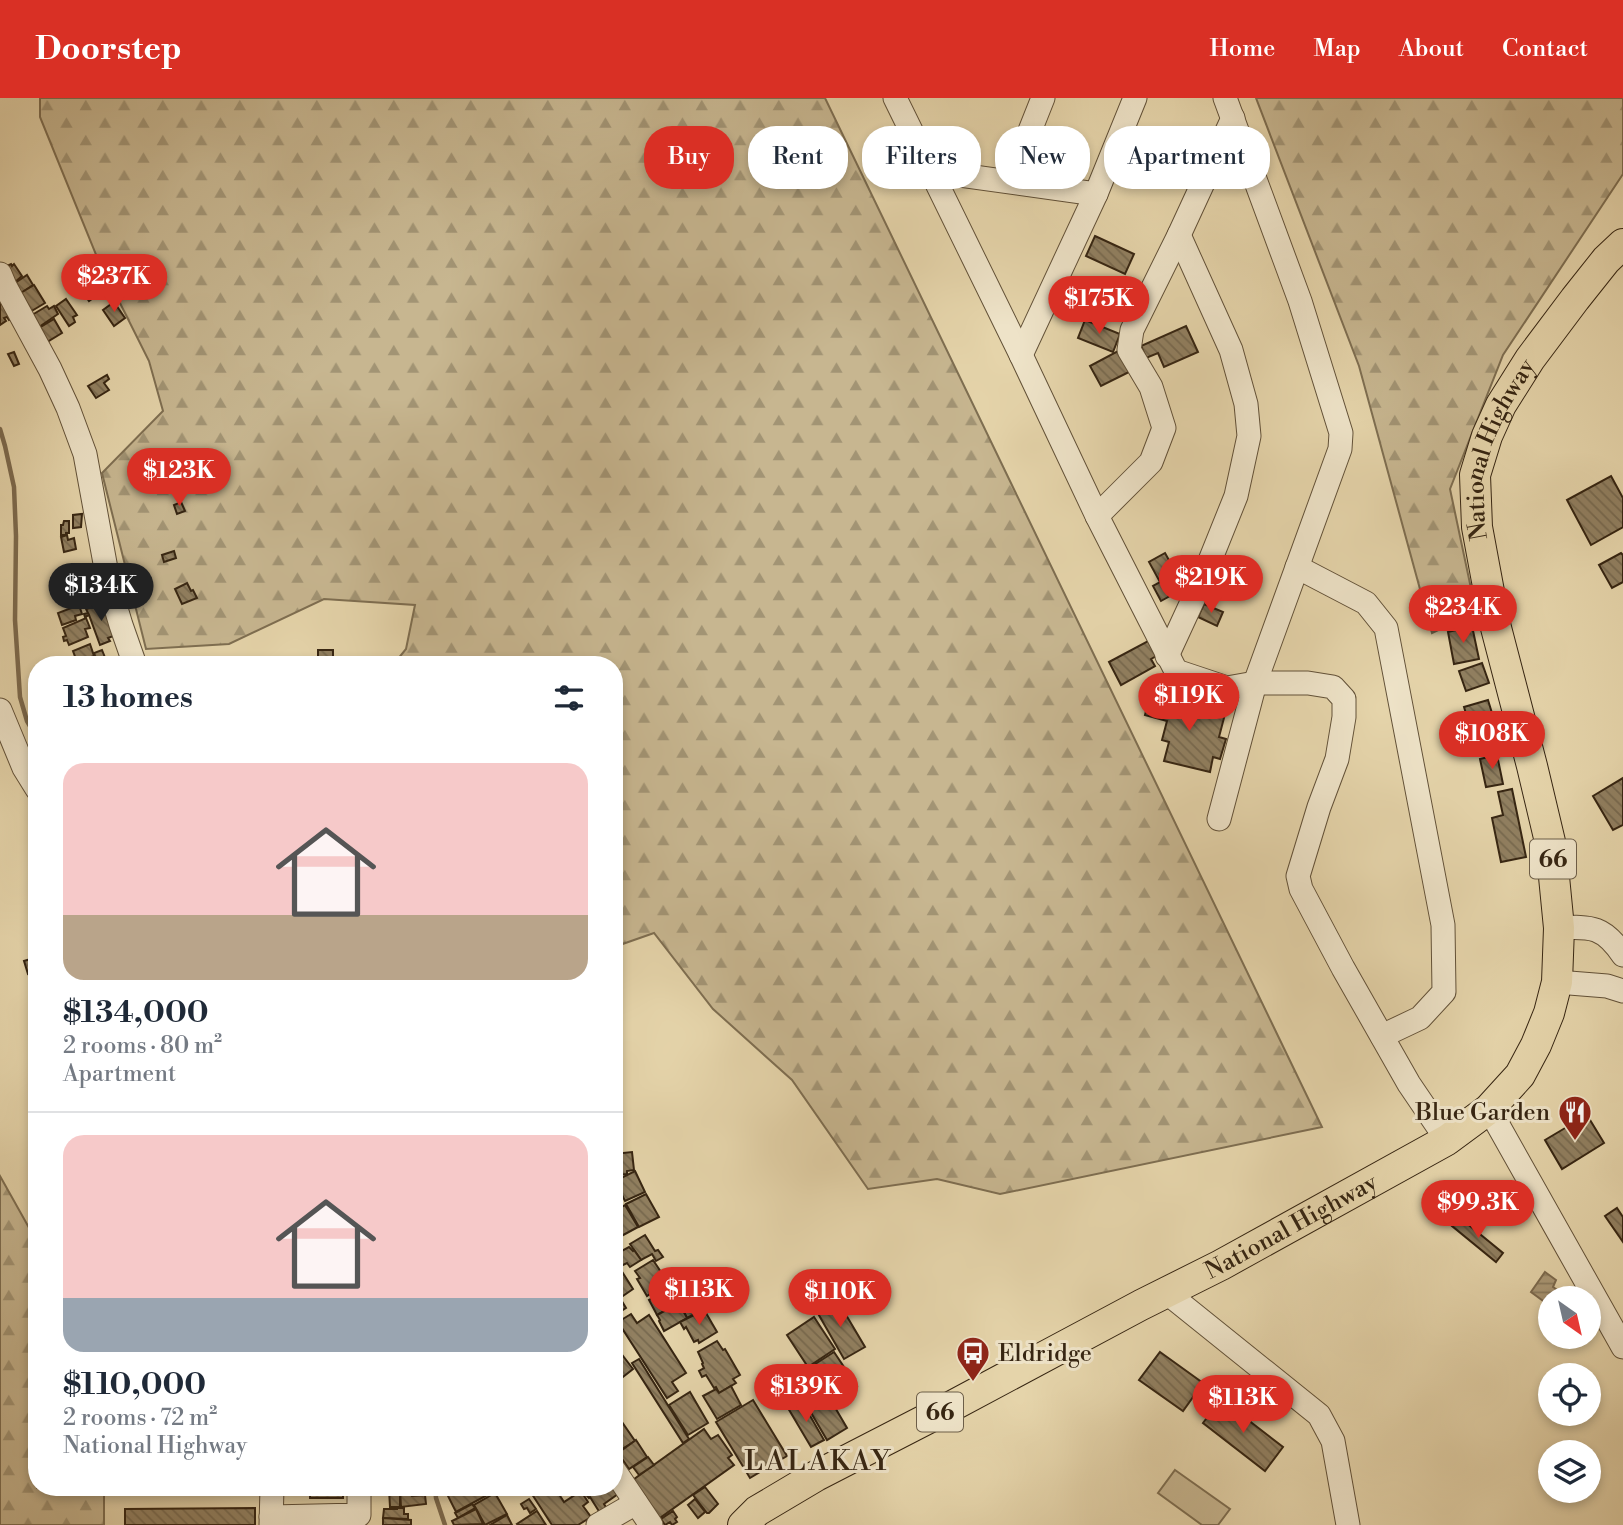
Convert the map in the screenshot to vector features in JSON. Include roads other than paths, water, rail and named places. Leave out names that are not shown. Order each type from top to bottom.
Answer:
[{"type":"main road","name":"National Highway","points":[[743,1525],[757,1511],[816,1476],[1222,1265],[1447,1140],[1489,1109],[1520,1075],[1549,1013],[1557,982],[1559,928],[1551,846],[1495,624],[1477,527],[1475,475],[1487,436],[1501,405],[1530,359],[1606,260],[1623,244]]},
{"type":"street","points":[[895,98],[909,126]]},
{"type":"street","points":[[1032,126],[1043,98]]},
{"type":"street","points":[[1021,355],[1097,194],[1135,98]]},
{"type":"street","points":[[1097,516],[1151,462],[1164,428],[1150,387],[1129,350],[1132,330],[1179,235],[1229,108]]},
{"type":"street","points":[[1219,819],[1255,683],[1340,449],[1341,433],[1300,300],[1229,108]]},
{"type":"street","points":[[940,189],[1097,516],[1176,671],[1227,688],[1255,683],[1308,682],[1334,687],[1344,698],[1344,717],[1337,759],[1298,876],[1301,889],[1409,1084],[1447,1140]]},
{"type":"street","points":[[1064,189],[1097,194]]},
{"type":"street","points":[[1167,656],[1203,578],[1236,496],[1249,436],[1246,404],[1231,349],[1179,235]]},
{"type":"street","points":[[0,274],[50,369],[81,442],[109,585],[132,656]]},
{"type":"street","points":[[1297,567],[1366,603],[1387,628],[1443,925],[1444,992],[1420,1018],[1382,1036]]},
{"type":"street","points":[[0,710],[28,774]]},
{"type":"street","points":[[1559,928],[1584,926],[1605,933],[1623,955]]},
{"type":"street","points":[[1557,982],[1607,986],[1623,991]]},
{"type":"street","points":[[1489,1109],[1623,1348]]},
{"type":"street","points":[[1166,1292],[1319,1415],[1333,1441],[1348,1525]]},
{"type":"street","points":[[623,1484],[651,1525]]},
{"type":"street","points":[[272,1496],[271,1521],[359,1515],[359,1496]]},
{"type":"street","points":[[598,1525],[636,1503]]},
{"type":"waterway","points":[[0,429],[14,487],[15,620],[20,697],[28,723]]},
{"type":"waterway","points":[[436,1496],[445,1525]]},
{"type":"place","name":"Blue Garden","points":[[1575,1142]]},
{"type":"place","name":"Eldridge","points":[[973,1383]]},
{"type":"district","name":"LALAKAY","points":[[818,1460]]}]
